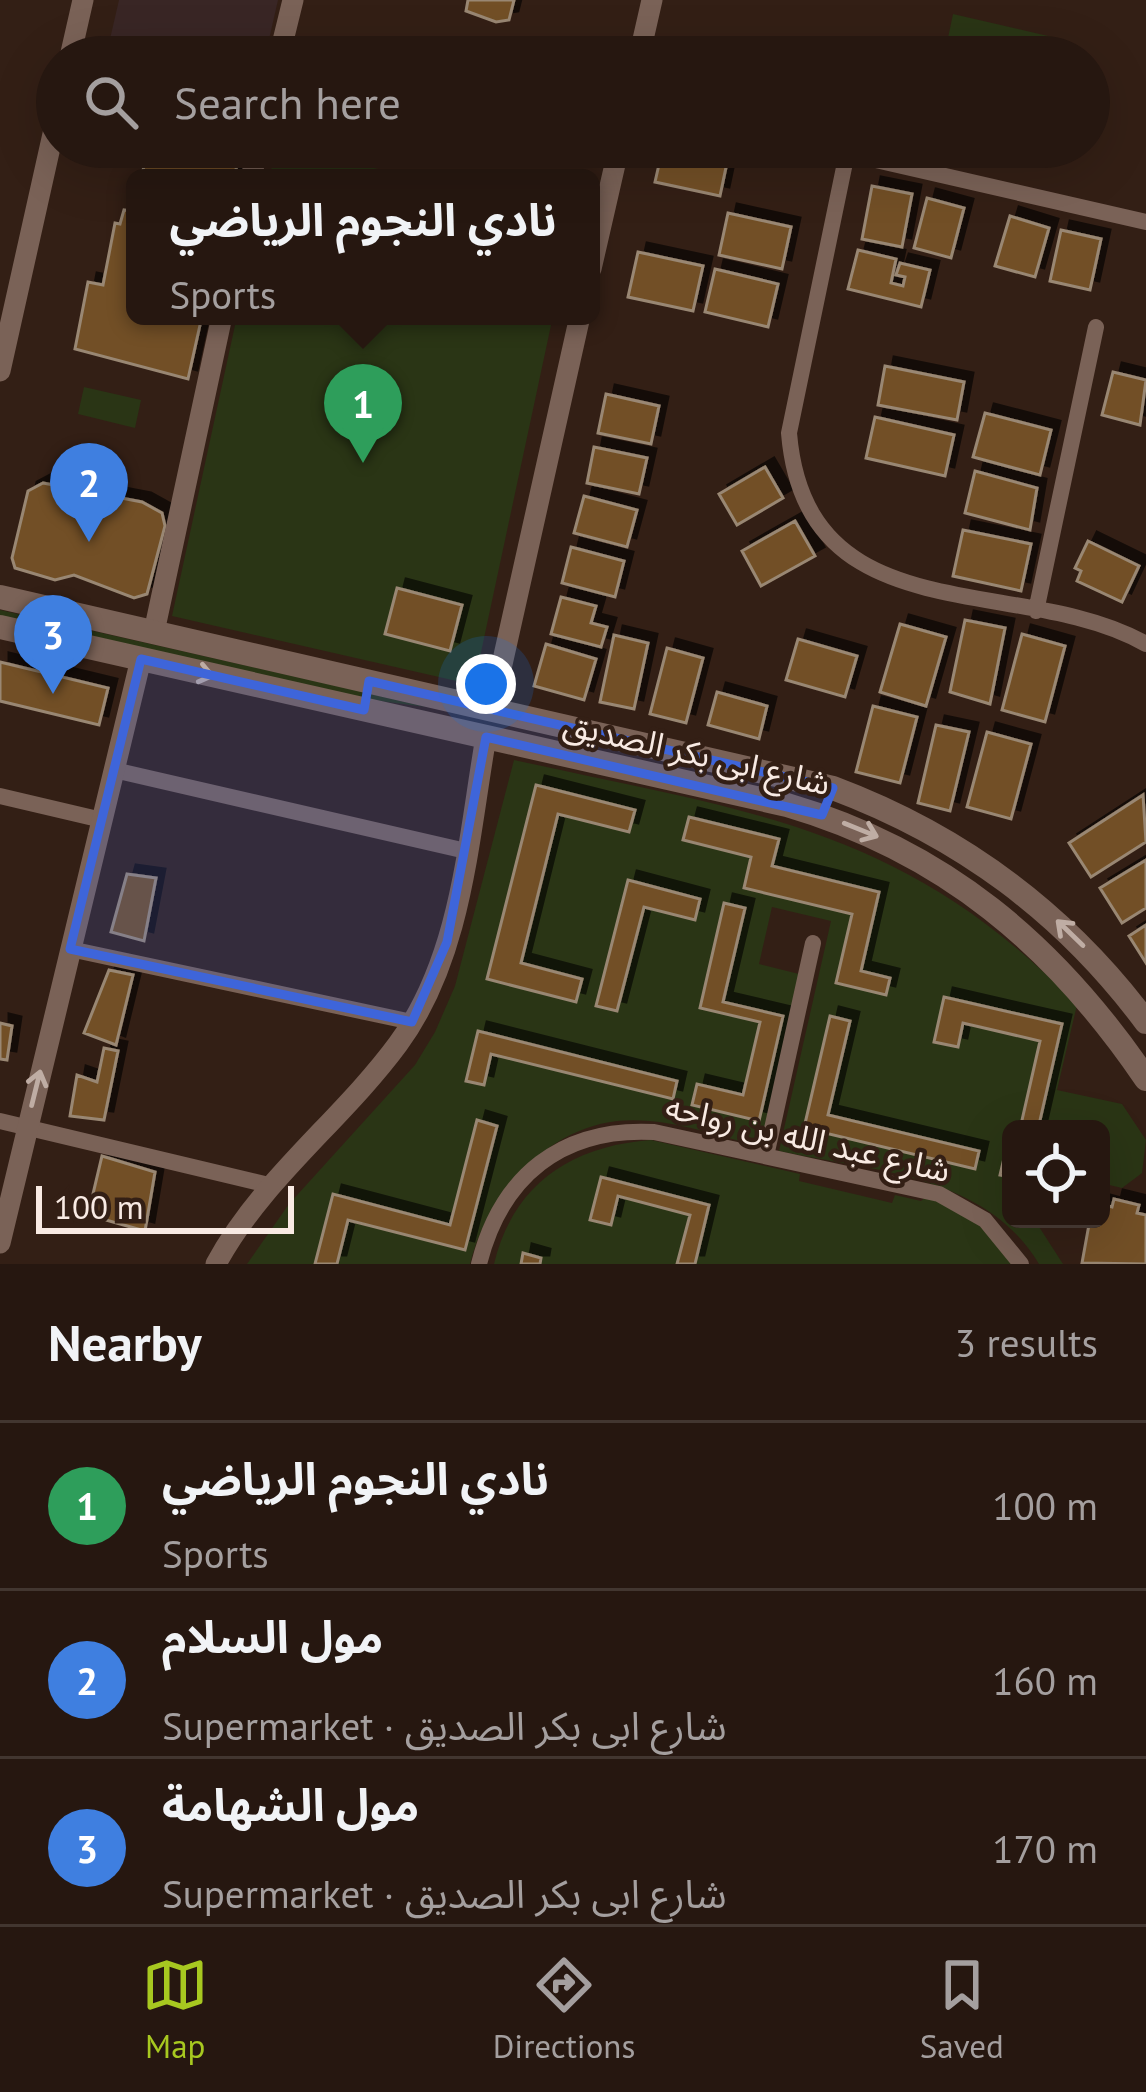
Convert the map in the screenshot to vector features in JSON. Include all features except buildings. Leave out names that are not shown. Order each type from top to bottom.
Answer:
[{"type":"main road","name":"شارع ابى بكر الصديق","points":[[0,597],[833,788],[915,823],[1009,881],[1093,956],[1146,1024]]},
{"type":"main road","name":"شارع ابى بكر الصديق","points":[[0,627],[822,815],[887,841],[974,892],[1062,968],[1146,1079]]},
{"type":"main road","points":[[364,710],[369,681]]},
{"type":"main road","points":[[822,815],[833,788]]},
{"type":"main road","points":[[1122,1044],[1146,1024]]},
{"type":"street","points":[[75,36],[83,0]]},
{"type":"street","points":[[284,36],[293,0]]},
{"type":"street","points":[[644,36],[652,0]]},
{"type":"street","points":[[0,371],[45,168]]},
{"type":"street","points":[[600,230],[614,168]]},
{"type":"street","points":[[844,168],[789,433],[803,496],[842,550],[878,574],[1098,624],[1146,644]]},
{"type":"street","points":[[912,168],[1146,222]]},
{"type":"street","points":[[154,632],[221,325]]},
{"type":"street","points":[[491,709],[578,325]]},
{"type":"street","points":[[1036,611],[1096,326]]},
{"type":"street","points":[[0,1243],[141,659]]},
{"type":"street","points":[[216,1264],[273,1186],[380,1066],[412,1022],[448,942],[486,737]]},
{"type":"street","points":[[114,770],[466,851]]},
{"type":"street","points":[[0,796],[102,820]]},
{"type":"street","points":[[766,1156],[813,943]]},
{"type":"street","points":[[70,950],[412,1022]]},
{"type":"street","points":[[0,1121],[273,1186]]},
{"type":"street","name":"شارع عبد الله بن رواحه","points":[[479,1264],[495,1214],[520,1178],[547,1156],[591,1136],[654,1132],[939,1194],[985,1220],[1022,1264]]},
{"type":"highlighted area","points":[[141,659],[364,710],[369,681],[833,788],[822,815],[486,737],[447,942],[412,1022],[70,949]]},
{"type":"shaded area","points":[[119,0],[278,0],[270,36],[111,36]]},
{"type":"green space","points":[[953,14],[1048,36],[948,36]]},
{"type":"green space","points":[[374,168],[378,169],[271,169]]},
{"type":"green space","points":[[235,325],[551,325],[474,685],[172,616]]},
{"type":"green space","points":[[84,387],[141,400],[135,428],[78,414]]},
{"type":"green space","points":[[0,610],[426,707],[365,699],[0,619]]},
{"type":"green space","points":[[514,760],[748,812],[883,862],[948,898],[1013,945],[1077,1005],[1057,1090],[1122,1104],[1146,1140],[1142,1173],[1122,1188],[1110,1185],[1110,1120],[1002,1120],[1002,1222],[958,1194],[924,1181],[779,1151],[831,921],[772,907],[759,964],[803,975],[765,1148],[654,1121],[617,1121],[566,1137],[522,1170],[490,1215],[470,1264],[247,1264],[289,1204],[415,1065],[455,986]]},
{"type":"green space","points":[[651,1140],[800,1174],[799,1181],[892,1203],[895,1195],[921,1201],[932,1192],[981,1227],[1014,1264],[494,1264],[515,1212],[549,1175],[595,1151]]},
{"type":"green space","points":[[1009,1228],[1040,1228],[1063,1264],[1039,1264]]},
{"type":"place","name":"نادي النجوم الرياضي","points":[[363,463]]},
{"type":"place","name":"مول السلام","points":[[89,542]]},
{"type":"place","name":"مول الشهامة","points":[[53,694]]}]
